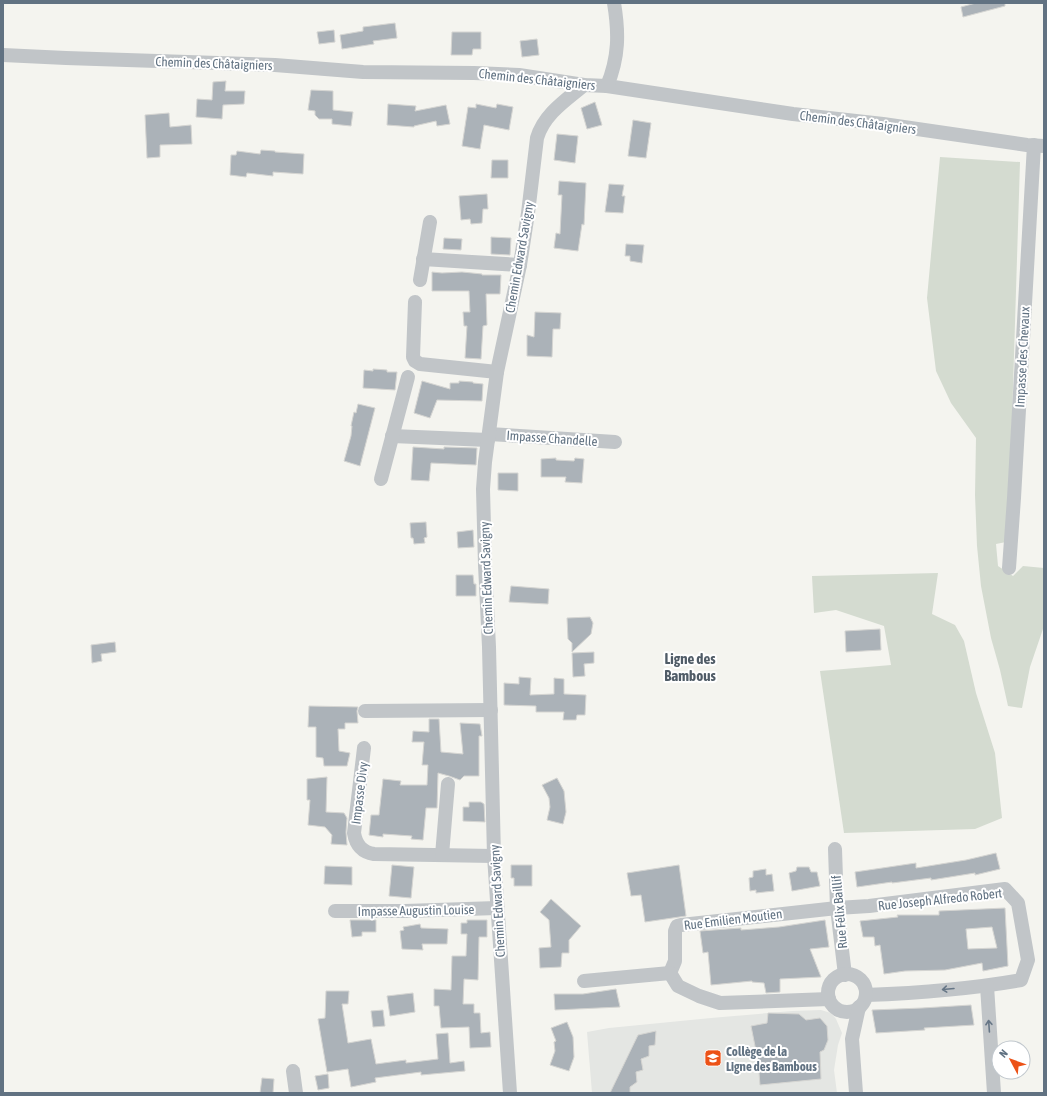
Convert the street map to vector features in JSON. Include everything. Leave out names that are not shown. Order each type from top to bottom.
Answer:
[{"type":"street","points":[[607,86],[613,71],[617,51],[618,25],[614,3]]},
{"type":"street","name":"Chemin des Châtaigniers","points":[[3,55],[275,65],[364,72],[519,75],[584,85],[607,86],[793,114],[883,124],[1039,146]]},
{"type":"street","name":"Chemin Edward Savigny","points":[[510,1093],[494,856],[491,710],[483,489],[488,437],[497,372],[520,265],[539,130],[556,108],[584,85]]},
{"type":"street","name":"Impasse des Chevaux","points":[[1009,568],[1039,146]]},
{"type":"street","points":[[420,280],[430,222]]},
{"type":"street","points":[[423,259],[520,265]]},
{"type":"street","points":[[415,302],[412,357],[415,361],[420,364],[497,372]]},
{"type":"street","points":[[381,479],[408,377]]},
{"type":"street","name":"Impasse Chandelle","points":[[392,436],[488,437],[616,442]]},
{"type":"street","points":[[366,710],[491,710]]},
{"type":"street","name":"Impasse Divy","points":[[364,748],[354,833],[355,840],[360,848],[367,853],[374,854],[494,856]]},
{"type":"street","points":[[442,855],[448,784]]},
{"type":"street","name":"Rue Félix Baillif","points":[[835,848],[837,908],[844,975]]},
{"type":"street","name":"Rue Joseph Alfredo Robert","points":[[837,908],[869,906],[1005,889],[1018,903],[1028,960],[1021,980],[987,986],[894,994],[862,1001]]},
{"type":"street","name":"Impasse Augustin Louise","points":[[335,911],[406,911],[498,908]]},
{"type":"street","name":"Rue Emilien Moutien","points":[[670,973],[675,961],[675,931],[677,926],[837,908]]},
{"type":"street","points":[[584,981],[670,973],[678,986],[699,996],[720,1003],[829,999]]},
{"type":"street","points":[[856,1093],[852,1039],[862,1001],[864,984],[856,976],[844,975],[834,980],[830,984],[828,990],[829,999],[834,1007],[839,1010],[846,1012],[852,1011],[862,1001]]},
{"type":"street","points":[[987,986],[994,1093]]},
{"type":"street","points":[[839,1010],[852,1039]]},
{"type":"street","points":[[293,1071],[296,1093]]},
{"type":"shaded area","points":[[940,157],[1020,162],[1012,420],[1006,542],[996,544],[998,566],[1013,576],[1023,566],[1044,568],[1044,626],[1030,667],[1022,708],[1008,706],[991,638],[981,586],[977,546],[975,495],[976,438],[951,403],[936,371],[927,298]]},
{"type":"shaded area","points":[[938,573],[932,614],[955,625],[964,641],[976,693],[995,753],[1002,818],[975,829],[844,833],[820,671],[891,665],[884,626],[836,610],[814,613],[812,576]]},
{"type":"shaded area","name":"Collège de la Ligne des Bambous","points":[[821,1010],[831,1013],[836,1019],[842,1033],[838,1045],[834,1070],[837,1093],[592,1093],[587,1032],[609,1028],[711,1018]]},
{"type":"building","points":[[976,3],[1005,3],[1005,6],[963,17],[961,7]]},
{"type":"building","points":[[395,23],[397,38],[373,41],[374,44],[342,49],[340,35],[363,31],[363,27]]},
{"type":"building","points":[[334,30],[335,42],[319,44],[317,32]]},
{"type":"building","points":[[452,32],[481,32],[481,49],[473,49],[472,55],[451,55]]},
{"type":"building","points":[[537,39],[539,55],[522,57],[520,41]]},
{"type":"building","points":[[226,81],[225,91],[245,91],[244,104],[223,105],[222,119],[196,117],[197,99],[212,100],[213,82]]},
{"type":"building","points":[[311,90],[333,91],[333,110],[353,112],[351,126],[332,124],[332,119],[319,119],[315,115],[315,111],[308,110]]},
{"type":"building","points":[[595,102],[602,125],[587,129],[581,108]]},
{"type":"building","points":[[388,104],[416,106],[415,111],[446,105],[450,124],[437,126],[436,121],[414,127],[387,125]]},
{"type":"building","points":[[476,104],[496,108],[497,104],[513,107],[509,130],[484,125],[480,149],[462,146],[468,107],[476,108]]},
{"type":"building","points":[[169,113],[170,127],[191,125],[192,144],[160,145],[160,157],[147,158],[145,115]]},
{"type":"building","points":[[633,120],[651,123],[646,158],[628,156]]},
{"type":"building","points":[[557,134],[578,136],[575,163],[554,160]]},
{"type":"building","points":[[261,150],[304,154],[303,174],[273,172],[273,176],[247,173],[246,177],[230,175],[231,155],[236,155],[237,151],[260,154]]},
{"type":"building","points":[[492,160],[508,160],[508,178],[491,178]]},
{"type":"building","points":[[559,181],[586,183],[584,225],[582,224],[578,251],[554,248],[556,233],[560,234],[562,195],[558,195]]},
{"type":"building","points":[[609,184],[624,185],[622,196],[625,196],[623,213],[605,212]]},
{"type":"building","points":[[487,194],[488,209],[483,209],[482,223],[471,224],[470,219],[461,220],[459,196]]},
{"type":"building","points":[[491,237],[511,238],[510,255],[491,254]]},
{"type":"building","points":[[444,238],[462,239],[461,250],[443,249]]},
{"type":"building","points":[[626,244],[644,245],[642,263],[630,261],[630,256],[625,256]]},
{"type":"building","points":[[432,272],[462,272],[482,275],[501,275],[500,294],[486,294],[487,325],[483,326],[481,359],[465,358],[467,326],[464,326],[463,312],[470,312],[469,291],[432,291]]},
{"type":"building","points":[[535,312],[561,313],[560,329],[553,329],[552,357],[527,356],[527,335],[534,337]]},
{"type":"building","points":[[373,369],[387,370],[387,372],[397,372],[395,390],[363,388],[364,370],[373,371]]},
{"type":"building","points":[[422,381],[450,389],[450,383],[459,383],[459,381],[483,384],[482,401],[437,400],[430,418],[414,413]]},
{"type":"building","points":[[358,404],[375,408],[360,466],[344,461],[351,436],[351,426],[354,412],[356,413]]},
{"type":"building","points":[[413,447],[444,449],[444,447],[477,448],[476,465],[431,463],[429,481],[411,480]]},
{"type":"building","points":[[556,458],[556,460],[574,461],[575,458],[584,459],[582,483],[565,482],[566,477],[541,477],[541,459]]},
{"type":"building","points":[[498,473],[518,473],[518,491],[498,490]]},
{"type":"building","points":[[426,522],[427,537],[424,538],[425,543],[414,544],[413,538],[411,538],[410,523]]},
{"type":"building","points":[[473,530],[474,547],[458,548],[457,532]]},
{"type":"building","points":[[456,575],[473,575],[474,584],[476,584],[476,596],[456,596]]},
{"type":"building","points":[[511,586],[549,589],[548,604],[509,602]]},
{"type":"building","points":[[590,617],[593,623],[591,634],[572,652],[572,643],[568,639],[567,618]]},
{"type":"building","points":[[880,629],[881,650],[846,652],[845,631]]},
{"type":"building","points":[[115,642],[116,652],[101,654],[102,661],[92,663],[91,645]]},
{"type":"building","points":[[594,652],[594,663],[584,664],[585,676],[573,677],[572,653]]},
{"type":"building","points":[[519,677],[531,678],[530,695],[554,694],[554,678],[564,679],[564,694],[586,695],[585,715],[577,715],[576,720],[563,720],[564,712],[536,712],[536,706],[504,705],[504,683],[519,684]]},
{"type":"building","points":[[309,706],[358,707],[358,723],[345,723],[345,729],[338,729],[339,751],[350,753],[347,766],[324,766],[323,758],[316,757],[316,727],[308,727]]},
{"type":"building","points":[[429,719],[439,719],[441,752],[463,754],[460,723],[480,724],[482,736],[479,736],[479,776],[464,776],[460,780],[438,773],[437,808],[426,808],[423,840],[411,839],[412,836],[383,834],[383,837],[369,835],[371,815],[379,815],[383,779],[401,781],[400,785],[427,785],[428,765],[422,765],[424,742],[412,742],[413,731],[429,732]]},
{"type":"building","points":[[327,777],[326,812],[344,813],[347,818],[347,845],[331,844],[332,835],[325,827],[308,825],[310,800],[307,800],[307,779]]},
{"type":"building","points":[[557,778],[564,791],[566,812],[563,824],[547,820],[550,807],[549,798],[542,785]]},
{"type":"building","points":[[469,802],[481,802],[484,804],[485,822],[463,821],[463,807],[469,807]]},
{"type":"building","points":[[996,853],[1000,869],[975,875],[975,873],[931,880],[931,878],[857,887],[855,872],[916,863],[916,868],[966,860]]},
{"type":"building","points":[[392,865],[414,867],[411,898],[389,896]]},
{"type":"building","points":[[511,865],[532,865],[532,886],[514,886],[514,878],[511,878]]},
{"type":"building","points":[[679,865],[686,916],[645,922],[641,895],[631,896],[627,873]]},
{"type":"building","points":[[325,866],[352,867],[352,885],[324,884]]},
{"type":"building","points":[[797,867],[809,867],[811,872],[817,872],[820,886],[792,891],[789,873],[796,871]]},
{"type":"building","points":[[766,869],[766,875],[772,874],[774,891],[756,893],[756,890],[750,891],[749,878],[753,877],[753,871]]},
{"type":"building","points":[[551,899],[581,926],[569,940],[569,953],[562,953],[561,967],[540,968],[539,948],[551,947],[549,920],[540,912]]},
{"type":"building","points":[[1005,908],[1008,966],[983,971],[982,963],[945,970],[905,971],[884,974],[880,945],[875,946],[874,937],[863,937],[860,921],[898,917],[897,915],[939,915],[939,911]],"holes":[[[992,927],[997,948],[968,949],[966,929]]]},
{"type":"building","points":[[350,920],[376,920],[376,932],[362,932],[362,936],[352,937]]},
{"type":"building","points":[[467,920],[487,920],[487,937],[479,937],[478,980],[464,979],[463,1004],[474,1004],[474,1013],[480,1013],[481,1033],[490,1032],[491,1047],[470,1048],[469,1027],[441,1028],[439,1006],[434,1006],[434,989],[451,990],[452,956],[466,956],[467,934],[461,934],[461,923],[467,923]]},
{"type":"building","points":[[825,920],[829,947],[810,949],[821,977],[780,979],[780,992],[766,993],[764,983],[752,981],[711,985],[708,952],[703,953],[700,931],[779,927]]},
{"type":"building","points":[[420,924],[421,928],[448,929],[447,944],[422,944],[423,950],[402,949],[400,931],[404,930],[403,927]]},
{"type":"building","points":[[616,989],[620,1007],[555,1010],[554,994],[583,994]]},
{"type":"building","points":[[326,991],[349,991],[348,1004],[342,1004],[348,1043],[371,1039],[376,1064],[406,1060],[406,1063],[438,1059],[436,1034],[448,1033],[450,1063],[464,1061],[465,1071],[421,1075],[421,1072],[375,1078],[376,1082],[351,1087],[348,1069],[327,1072],[318,1019],[325,1018]]},
{"type":"building","points":[[413,993],[415,1012],[390,1016],[387,996]]},
{"type":"building","points":[[971,1005],[974,1025],[876,1033],[872,1010],[922,1008]]},
{"type":"building","points":[[383,1010],[385,1026],[373,1027],[371,1011]]},
{"type":"building","points":[[768,1013],[799,1014],[806,1020],[820,1018],[827,1026],[828,1040],[824,1050],[820,1052],[821,1079],[760,1085],[758,1061],[751,1026],[767,1023]]},
{"type":"building","points":[[567,1022],[573,1037],[574,1057],[569,1071],[550,1065],[555,1051],[554,1042],[556,1041],[551,1028]]},
{"type":"building","points":[[656,1031],[655,1045],[649,1046],[649,1056],[641,1059],[643,1070],[636,1072],[637,1082],[630,1087],[630,1093],[610,1093],[638,1035]]},
{"type":"building","points":[[328,1074],[329,1088],[318,1090],[315,1076]]},
{"type":"building","points":[[262,1078],[274,1079],[273,1093],[260,1093]]},
{"type":"place","name":"Collège de la Ligne des Bambous","points":[[713,1058]]},
{"type":"district","name":"Ligne des Bambous","points":[[690,668]]}]
